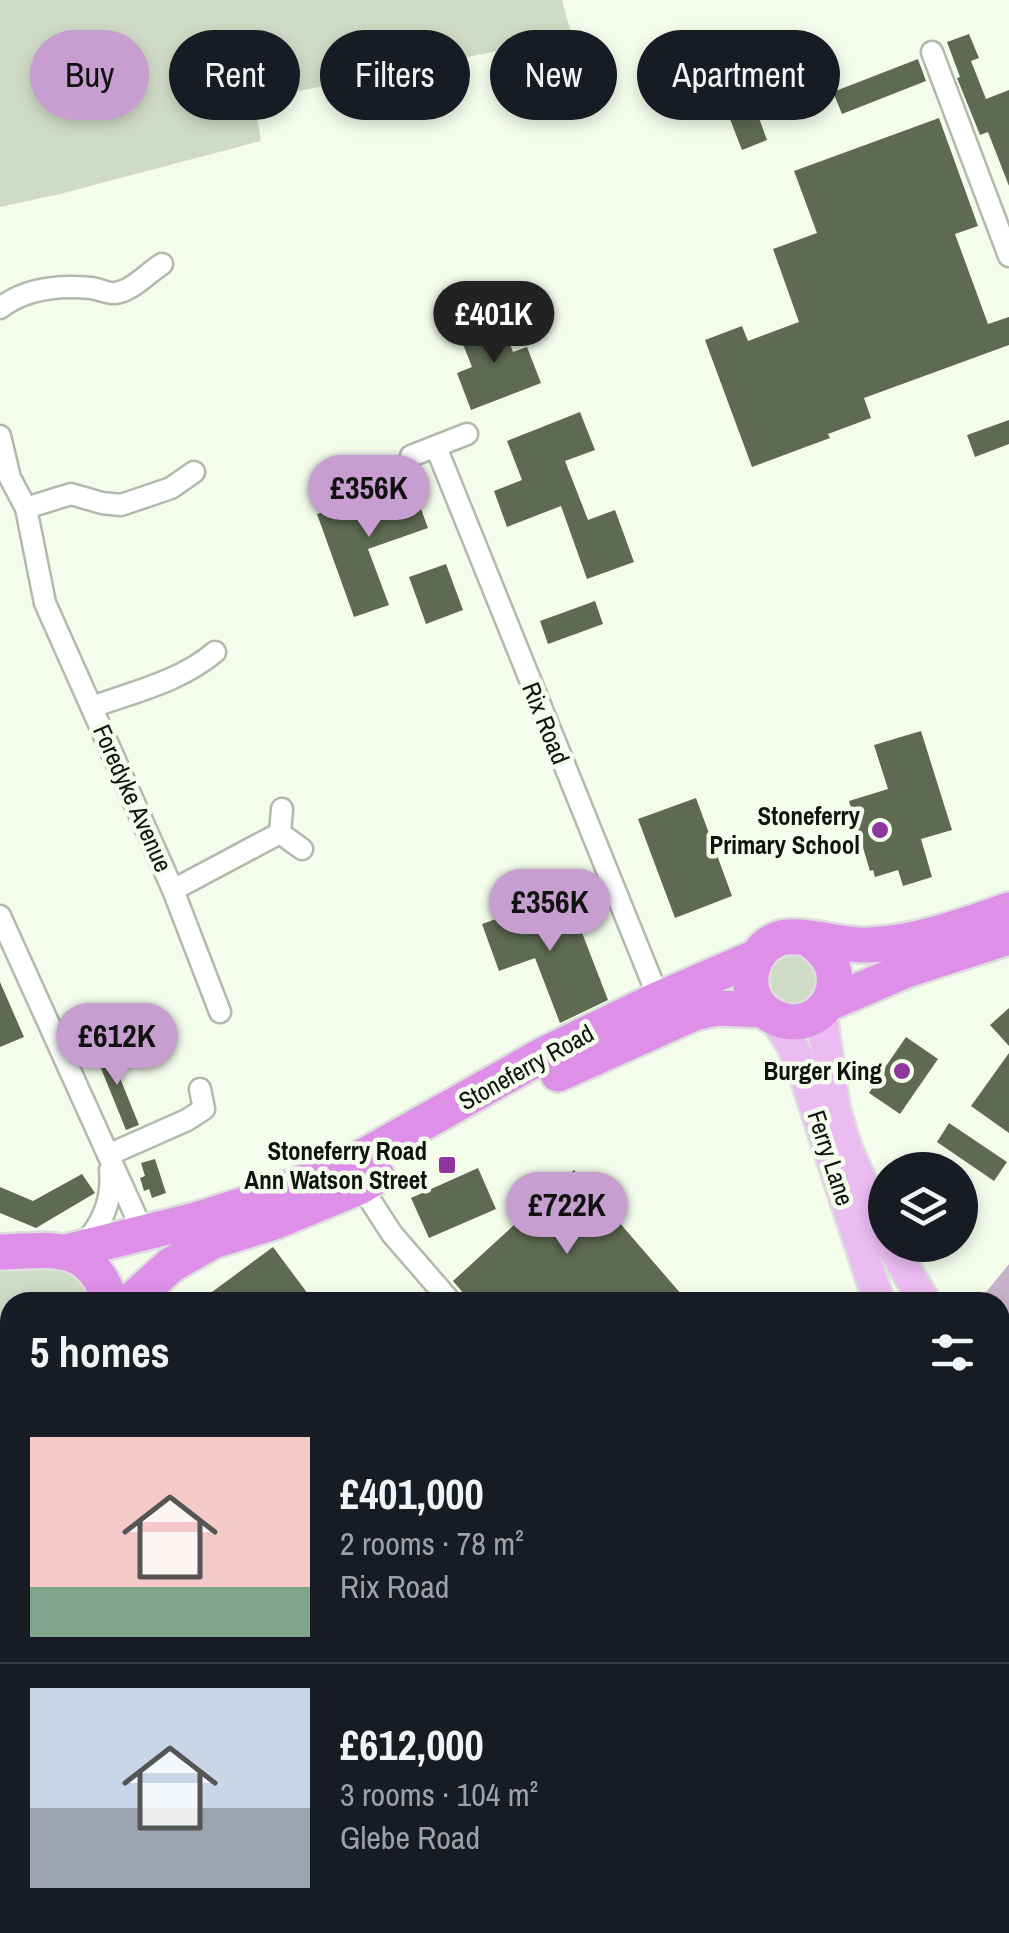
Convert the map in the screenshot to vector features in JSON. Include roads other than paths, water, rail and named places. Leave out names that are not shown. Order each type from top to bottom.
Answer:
[{"type":"highway","points":[[1009,910],[896,943],[854,946],[798,936],[776,940],[756,957],[750,984],[754,998],[769,1014],[799,1021],[909,969],[1009,937]]},
{"type":"highway","points":[[808,939],[820,946],[834,967],[836,980],[824,1007]]},
{"type":"highway","name":"Stoneferry Road","points":[[0,1252],[75,1250],[260,1200],[352,1163],[545,1054],[659,998],[756,957]]},
{"type":"highway","name":"Stoneferry Road","points":[[141,1292],[171,1265],[212,1241],[274,1222],[361,1186],[570,1067],[694,1013],[717,1008],[769,1014]]},
{"type":"highway","points":[[75,1250],[99,1276],[107,1292]]},
{"type":"main road","name":"Ferry Lane","points":[[824,1007],[835,1110],[868,1197]]},
{"type":"main road","name":"Ferry Lane","points":[[769,1014],[792,1045],[806,1079],[876,1292]]},
{"type":"main road","points":[[901,1262],[919,1292]]},
{"type":"street","points":[[932,52],[1009,256]]},
{"type":"street","points":[[0,308],[13,298],[44,288],[91,288],[114,293],[135,284],[162,264]]},
{"type":"street","points":[[411,456],[468,434]]},
{"type":"street","name":"Foredyke Avenue","points":[[0,436],[10,478],[26,508],[44,603],[173,890],[220,1012]]},
{"type":"street","name":"Rix Road","points":[[436,447],[659,998]]},
{"type":"street","points":[[26,508],[71,494],[121,505],[171,488],[194,472]]},
{"type":"street","name":"Foredyke Avenue","points":[[92,707],[170,679],[219,649]]},
{"type":"street","points":[[282,810],[280,833],[302,849]]},
{"type":"street","name":"Foredyke Avenue","points":[[173,890],[280,833]]},
{"type":"street","points":[[0,916],[144,1234]]},
{"type":"street","points":[[108,1155],[204,1109],[200,1089]]},
{"type":"street","points":[[75,1250],[94,1234],[108,1207],[112,1186],[108,1155]]},
{"type":"street","points":[[361,1186],[392,1234],[442,1292]]},
{"type":"place","name":"Stoneferry Primary School","points":[[880,830]]},
{"type":"place","name":"Burger King","points":[[902,1071]]},
{"type":"place","name":"Stoneferry Road Ann Watson Street","points":[[447,1165]]}]
